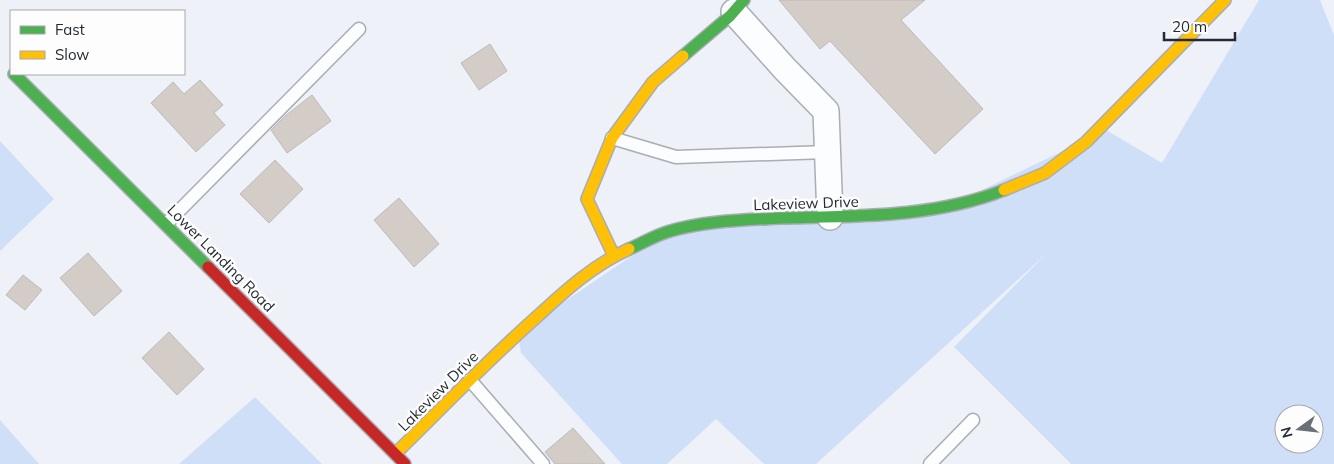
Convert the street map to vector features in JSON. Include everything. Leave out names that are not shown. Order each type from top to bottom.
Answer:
[{"type":"street","name":"Lakeview Drive","points":[[395,454],[470,380],[570,287],[614,256],[667,232],[735,220],[880,215],[947,208],[986,197],[1045,173],[1086,142],[1225,0]]},
{"type":"street","points":[[614,256],[587,199],[612,138],[653,82],[739,6],[785,69],[826,111],[830,217]]},
{"type":"street","name":"Lower Landing Road","points":[[15,75],[405,464]]},
{"type":"lane","points":[[166,224],[359,29]]},
{"type":"lane","points":[[612,138],[676,156],[827,152]]},
{"type":"lane","points":[[470,380],[543,464]]},
{"type":"lane","points":[[930,464],[973,420]]},
{"type":"shaded area","points":[[1259,0],[1320,0],[1334,35],[1334,464],[1071,464],[954,347],[1046,254],[816,464],[764,464],[716,419],[667,464],[622,464],[521,353],[518,333],[667,232],[947,207],[1106,130],[1162,163]]},
{"type":"shaded area","points":[[0,141],[54,199],[0,251]]},
{"type":"shaded area","points":[[255,397],[322,464],[179,464]]},
{"type":"shaded area","points":[[0,420],[39,464],[0,464]]},
{"type":"building","points":[[779,0],[925,0],[901,20],[983,109],[935,154],[830,41],[820,49]]},
{"type":"building","points":[[490,44],[507,71],[479,90],[461,63]]},
{"type":"building","points":[[200,80],[223,105],[214,113],[225,125],[196,152],[151,103],[173,82],[184,94]]},
{"type":"building","points":[[312,95],[331,121],[287,153],[271,130],[285,116]]},
{"type":"building","points":[[275,160],[303,189],[269,223],[240,194]]},
{"type":"building","points":[[399,198],[439,244],[414,267],[374,220]]},
{"type":"building","points":[[88,253],[122,291],[94,316],[60,278]]},
{"type":"building","points":[[23,275],[42,290],[25,310],[6,295]]},
{"type":"building","points":[[169,332],[204,369],[177,395],[142,358]]},
{"type":"building","points":[[573,428],[605,464],[555,464],[545,452]]},
{"type":"traffic: fast","points":[[683,56],[730,16],[744,0]]},
{"type":"traffic: fast","points":[[15,75],[208,267]]},
{"type":"traffic: fast","points":[[629,249],[662,234],[694,225],[738,220],[865,216],[922,211],[950,206],[1004,190]]},
{"type":"traffic: slow","points":[[1004,190],[1045,173],[1086,142],[1225,0]]},
{"type":"traffic: slow","points":[[614,256],[587,199],[612,138],[653,82],[683,56]]},
{"type":"traffic: slow","points":[[395,454],[485,365],[561,295],[593,270],[629,249]]},
{"type":"traffic: jam","points":[[208,267],[405,464]]}]
